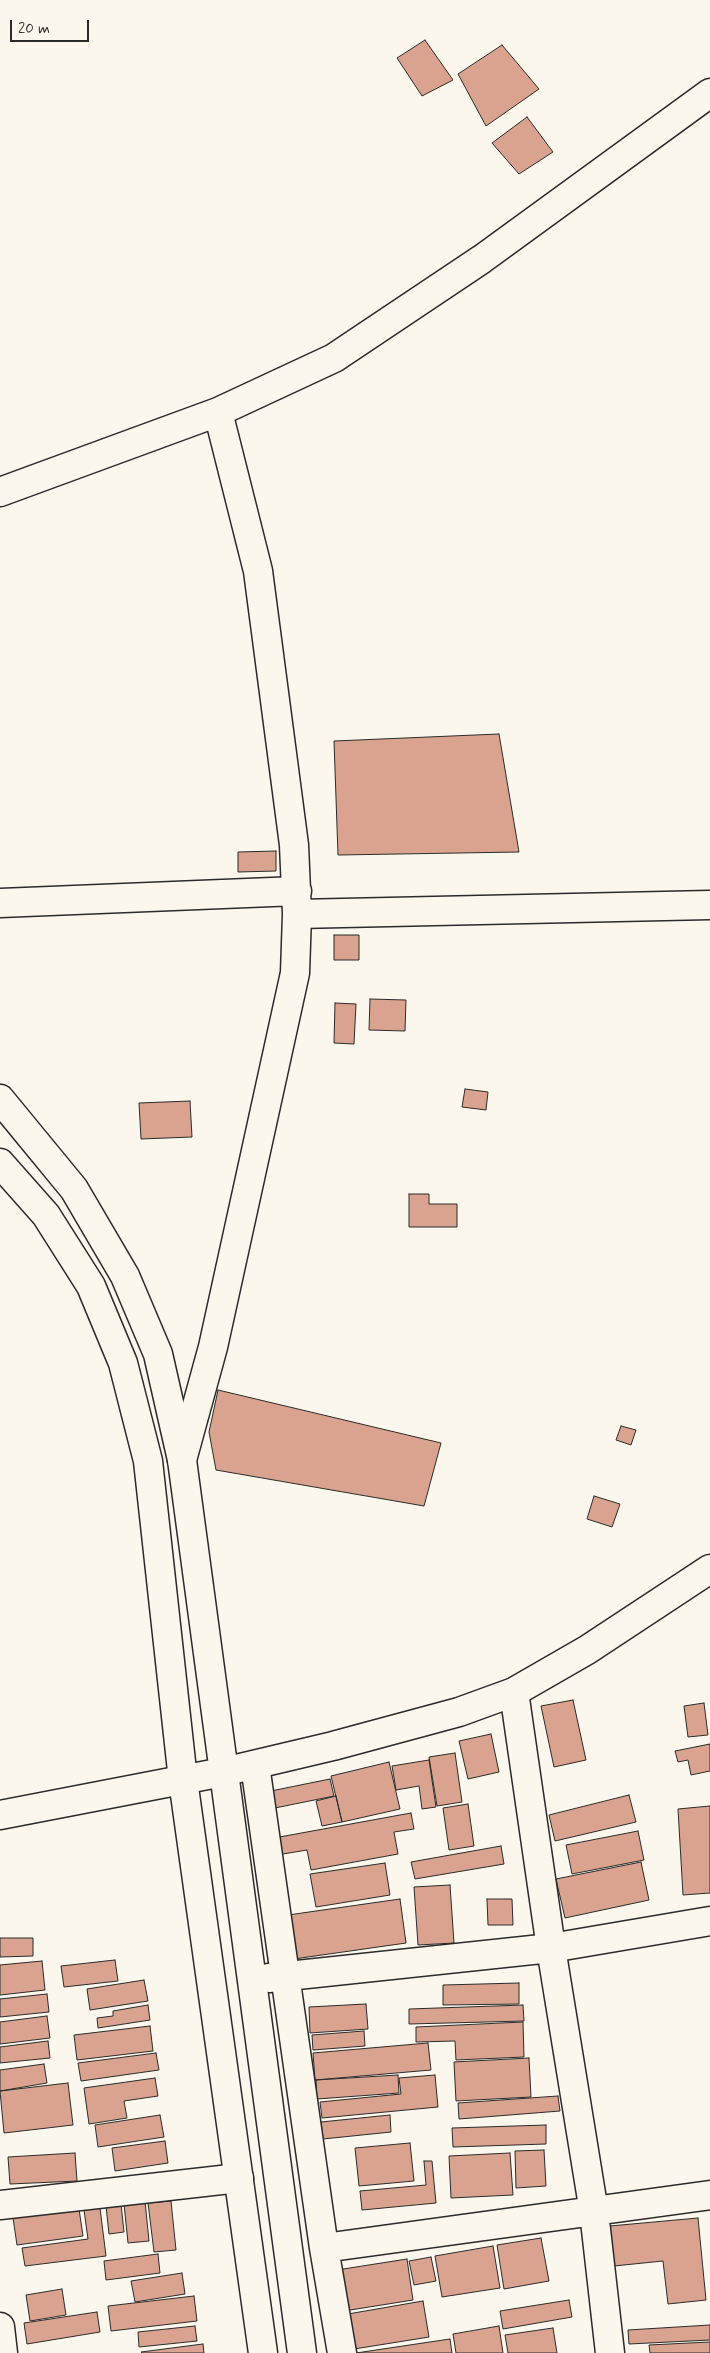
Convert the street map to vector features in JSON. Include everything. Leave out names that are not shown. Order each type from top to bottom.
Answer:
[{"type":"street","points":[[0,492],[218,412],[334,358],[482,259],[710,93]]},
{"type":"street","points":[[182,1460],[213,1347],[295,973],[297,903],[294,845],[258,571],[218,412]]},
{"type":"street","points":[[0,903],[710,905]]},
{"type":"street","points":[[0,1099],[74,1189],[125,1276],[158,1354],[182,1460],[250,1980],[302,2353]]},
{"type":"street","points":[[0,1163],[46,1215],[91,1286],[123,1363],[148,1461],[183,1780],[263,2353]]},
{"type":"street","points":[[0,1815],[255,1765],[458,1712],[514,1692],[587,1650],[710,1565]]},
{"type":"street","points":[[514,1692],[551,1948],[594,2212],[610,2353]]},
{"type":"street","points":[[255,1765],[324,2248],[342,2353]]},
{"type":"street","points":[[250,1980],[551,1948],[710,1921]]},
{"type":"street","points":[[0,2205],[239,2178]]},
{"type":"street","points":[[324,2248],[710,2195]]},
{"type":"street","points":[[0,2327],[3,2353]]},
{"type":"building","points":[[425,40],[453,80],[422,96],[397,58]]},
{"type":"building","points":[[502,45],[539,89],[486,126],[458,74]]},
{"type":"building","points":[[527,117],[553,152],[519,174],[492,143]]},
{"type":"building","points":[[499,734],[519,852],[338,855],[334,741]]},
{"type":"building","points":[[276,851],[276,871],[238,872],[238,852]]},
{"type":"building","points":[[334,935],[359,935],[359,960],[334,960]]},
{"type":"building","points":[[370,999],[406,1000],[405,1031],[369,1030]]},
{"type":"building","points":[[335,1003],[356,1004],[354,1044],[334,1043]]},
{"type":"building","points":[[465,1089],[488,1092],[486,1110],[462,1107]]},
{"type":"building","points":[[190,1101],[192,1137],[141,1139],[139,1103]]},
{"type":"building","points":[[409,1194],[429,1194],[429,1204],[457,1204],[457,1227],[409,1227]]},
{"type":"building","points":[[218,1390],[441,1443],[424,1506],[216,1470],[209,1432]]},
{"type":"building","points":[[621,1426],[636,1430],[631,1445],[616,1440]]},
{"type":"building","points":[[594,1496],[620,1504],[612,1527],[587,1519]]},
{"type":"building","points":[[573,1700],[586,1760],[554,1767],[541,1706]]},
{"type":"building","points":[[704,1703],[708,1735],[688,1737],[684,1706]]},
{"type":"building","points":[[491,1734],[499,1772],[468,1779],[459,1741]]},
{"type":"building","points":[[710,1744],[710,1771],[691,1775],[688,1760],[678,1762],[675,1751]]},
{"type":"building","points":[[455,1753],[462,1802],[437,1806],[429,1757]]},
{"type":"building","points":[[429,1760],[436,1807],[422,1809],[419,1786],[396,1790],[392,1766]]},
{"type":"building","points":[[389,1762],[400,1809],[342,1822],[331,1776]]},
{"type":"building","points":[[330,1779],[334,1796],[265,1810],[261,1793]]},
{"type":"building","points":[[629,1795],[636,1822],[555,1841],[549,1815]]},
{"type":"building","points":[[336,1796],[342,1822],[322,1826],[316,1801]]},
{"type":"building","points":[[468,1804],[474,1846],[449,1850],[443,1808]]},
{"type":"building","points":[[710,1806],[710,1893],[683,1895],[678,1809]]},
{"type":"building","points":[[411,1813],[414,1829],[394,1832],[398,1854],[311,1870],[307,1850],[277,1855],[274,1838]]},
{"type":"building","points":[[638,1831],[644,1860],[572,1874],[566,1845]]},
{"type":"building","points":[[501,1846],[504,1864],[415,1879],[411,1862]]},
{"type":"building","points":[[641,1862],[649,1900],[565,1918],[556,1879]]},
{"type":"building","points":[[385,1863],[390,1895],[316,1907],[310,1874]]},
{"type":"building","points":[[450,1885],[454,1943],[418,1945],[414,1887]]},
{"type":"building","points":[[400,1899],[406,1943],[294,1959],[288,1915]]},
{"type":"building","points":[[487,1899],[512,1899],[513,1925],[488,1925]]},
{"type":"building","points":[[0,1938],[33,1938],[33,1956],[0,1957]]},
{"type":"building","points":[[115,1960],[118,1981],[64,1987],[61,1966]]},
{"type":"building","points":[[42,1961],[45,1990],[0,1995],[0,1965]]},
{"type":"building","points":[[144,1980],[148,2001],[90,2010],[87,1989]]},
{"type":"building","points":[[519,1983],[519,2004],[443,2005],[443,1985]]},
{"type":"building","points":[[47,1994],[49,2012],[0,2017],[0,1999]]},
{"type":"building","points":[[366,2004],[368,2029],[310,2033],[309,2007]]},
{"type":"building","points":[[148,2005],[150,2020],[98,2028],[97,2018],[113,2016],[113,2011]]},
{"type":"building","points":[[523,2005],[524,2021],[409,2024],[409,2009]]},
{"type":"building","points":[[47,2016],[50,2038],[0,2044],[0,2022]]},
{"type":"building","points":[[523,2022],[524,2057],[456,2060],[455,2041],[416,2042],[416,2027]]},
{"type":"building","points":[[150,2026],[153,2051],[77,2060],[74,2035]]},
{"type":"building","points":[[364,2031],[365,2046],[313,2050],[312,2035]]},
{"type":"building","points":[[48,2041],[50,2058],[0,2063],[0,2047]]},
{"type":"building","points":[[428,2043],[431,2070],[315,2080],[313,2053]]},
{"type":"building","points":[[156,2053],[159,2070],[81,2081],[78,2063]]},
{"type":"building","points":[[529,2058],[531,2097],[456,2101],[454,2062]]},
{"type":"building","points":[[44,2064],[47,2083],[0,2091],[0,2070]]},
{"type":"building","points":[[398,2075],[399,2093],[317,2099],[316,2080]]},
{"type":"building","points":[[435,2075],[438,2107],[322,2118],[320,2102],[401,2094],[399,2078]]},
{"type":"building","points":[[155,2078],[158,2096],[124,2101],[127,2118],[89,2124],[84,2088]]},
{"type":"building","points":[[68,2083],[73,2125],[4,2133],[0,2091]]},
{"type":"building","points":[[558,2096],[560,2111],[459,2119],[458,2103]]},
{"type":"building","points":[[160,2115],[164,2137],[98,2147],[95,2125]]},
{"type":"building","points":[[390,2115],[391,2132],[323,2139],[321,2122]]},
{"type":"building","points":[[546,2125],[546,2144],[453,2147],[452,2128]]},
{"type":"building","points":[[165,2141],[168,2163],[115,2171],[112,2148]]},
{"type":"building","points":[[410,2143],[414,2181],[359,2186],[355,2148]]},
{"type":"building","points":[[544,2150],[546,2186],[516,2188],[515,2151]]},
{"type":"building","points":[[75,2153],[77,2181],[10,2184],[8,2157]]},
{"type":"building","points":[[510,2153],[513,2195],[451,2198],[449,2156]]},
{"type":"building","points":[[424,2161],[432,2161],[436,2203],[362,2210],[360,2191],[426,2185]]},
{"type":"building","points":[[145,2201],[149,2241],[128,2243],[124,2204]]},
{"type":"building","points":[[171,2201],[176,2250],[154,2252],[148,2203]]},
{"type":"building","points":[[121,2204],[124,2232],[109,2234],[106,2206]]},
{"type":"building","points":[[100,2208],[106,2256],[25,2266],[22,2248],[88,2239],[84,2210]]},
{"type":"building","points":[[79,2209],[83,2236],[17,2245],[13,2218]]},
{"type":"building","points":[[698,2218],[706,2300],[668,2304],[663,2261],[614,2266],[610,2226]]},
{"type":"building","points":[[541,2238],[549,2281],[504,2289],[497,2245]]},
{"type":"building","points":[[493,2246],[500,2288],[442,2297],[435,2256]]},
{"type":"building","points":[[158,2254],[160,2273],[106,2280],[104,2261]]},
{"type":"building","points":[[431,2257],[436,2281],[414,2285],[409,2261]]},
{"type":"building","points":[[407,2259],[413,2300],[344,2311],[337,2270]]},
{"type":"building","points":[[182,2273],[185,2294],[135,2302],[131,2281]]},
{"type":"building","points":[[62,2289],[66,2315],[30,2321],[26,2295]]},
{"type":"building","points":[[194,2296],[197,2321],[111,2331],[108,2306]]},
{"type":"building","points":[[569,2300],[572,2317],[503,2329],[500,2311]]},
{"type":"building","points":[[423,2301],[429,2337],[354,2349],[348,2314]]},
{"type":"building","points":[[97,2312],[100,2332],[27,2344],[24,2323]]},
{"type":"building","points":[[710,2325],[710,2340],[629,2344],[628,2330]]},
{"type":"building","points":[[195,2326],[197,2341],[139,2347],[138,2332]]},
{"type":"building","points":[[499,2326],[503,2353],[456,2353],[453,2334]]},
{"type":"building","points":[[553,2328],[557,2353],[508,2353],[505,2335]]},
{"type":"building","points":[[450,2339],[452,2353],[356,2353]]},
{"type":"building","points":[[710,2342],[710,2353],[650,2353],[649,2345]]},
{"type":"building","points":[[203,2344],[204,2353],[141,2352]]}]
